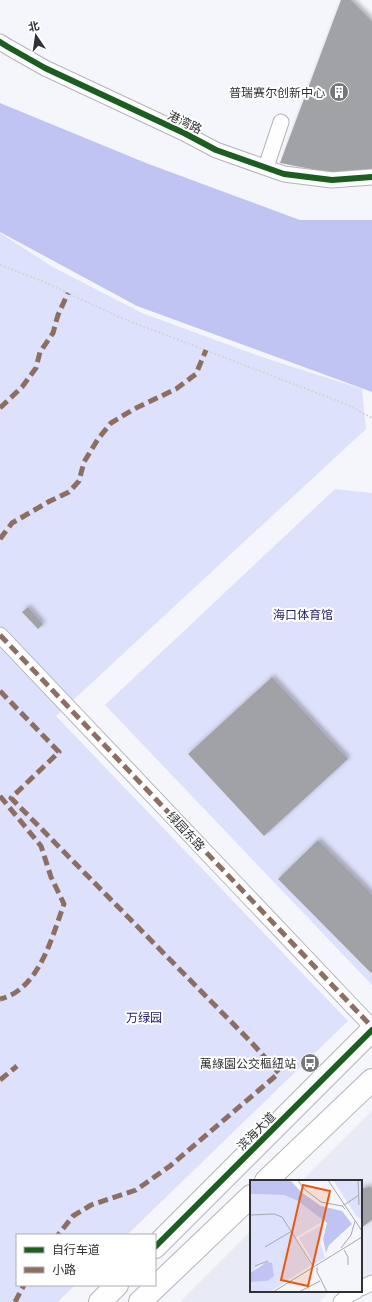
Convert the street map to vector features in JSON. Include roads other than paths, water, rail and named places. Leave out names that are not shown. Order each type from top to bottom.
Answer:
[{"type":"highway","name":"滨海大道","points":[[156,1246],[372,1029]]},
{"type":"highway","points":[[267,1180],[372,1080]]},
{"type":"highway","points":[[140,1302],[250,1197]]},
{"type":"highway","points":[[100,1302],[116,1286]]},
{"type":"street","name":"港湾路","points":[[0,42],[45,68],[184,133],[216,150],[284,174],[332,180],[372,177]]},
{"type":"street","points":[[266,168],[281,122]]},
{"type":"street","name":"绿园东路","points":[[0,635],[372,1029]]},
{"type":"street","points":[[362,1288],[372,1283]]},
{"type":"street","points":[[341,1302],[354,1292]]},
{"type":"water","points":[[0,103],[146,163],[300,220],[372,220],[372,392],[137,306],[0,232]]},
{"type":"place","name":"普瑞赛尔创新中心","points":[[339,92]]},
{"type":"place","name":"萬綠園公交樞紐站","points":[[310,1063]]},
{"type":"park label","name":"海口体育馆","points":[[303,614]]},
{"type":"park label","name":"万绿园","points":[[144,1017]]}]
